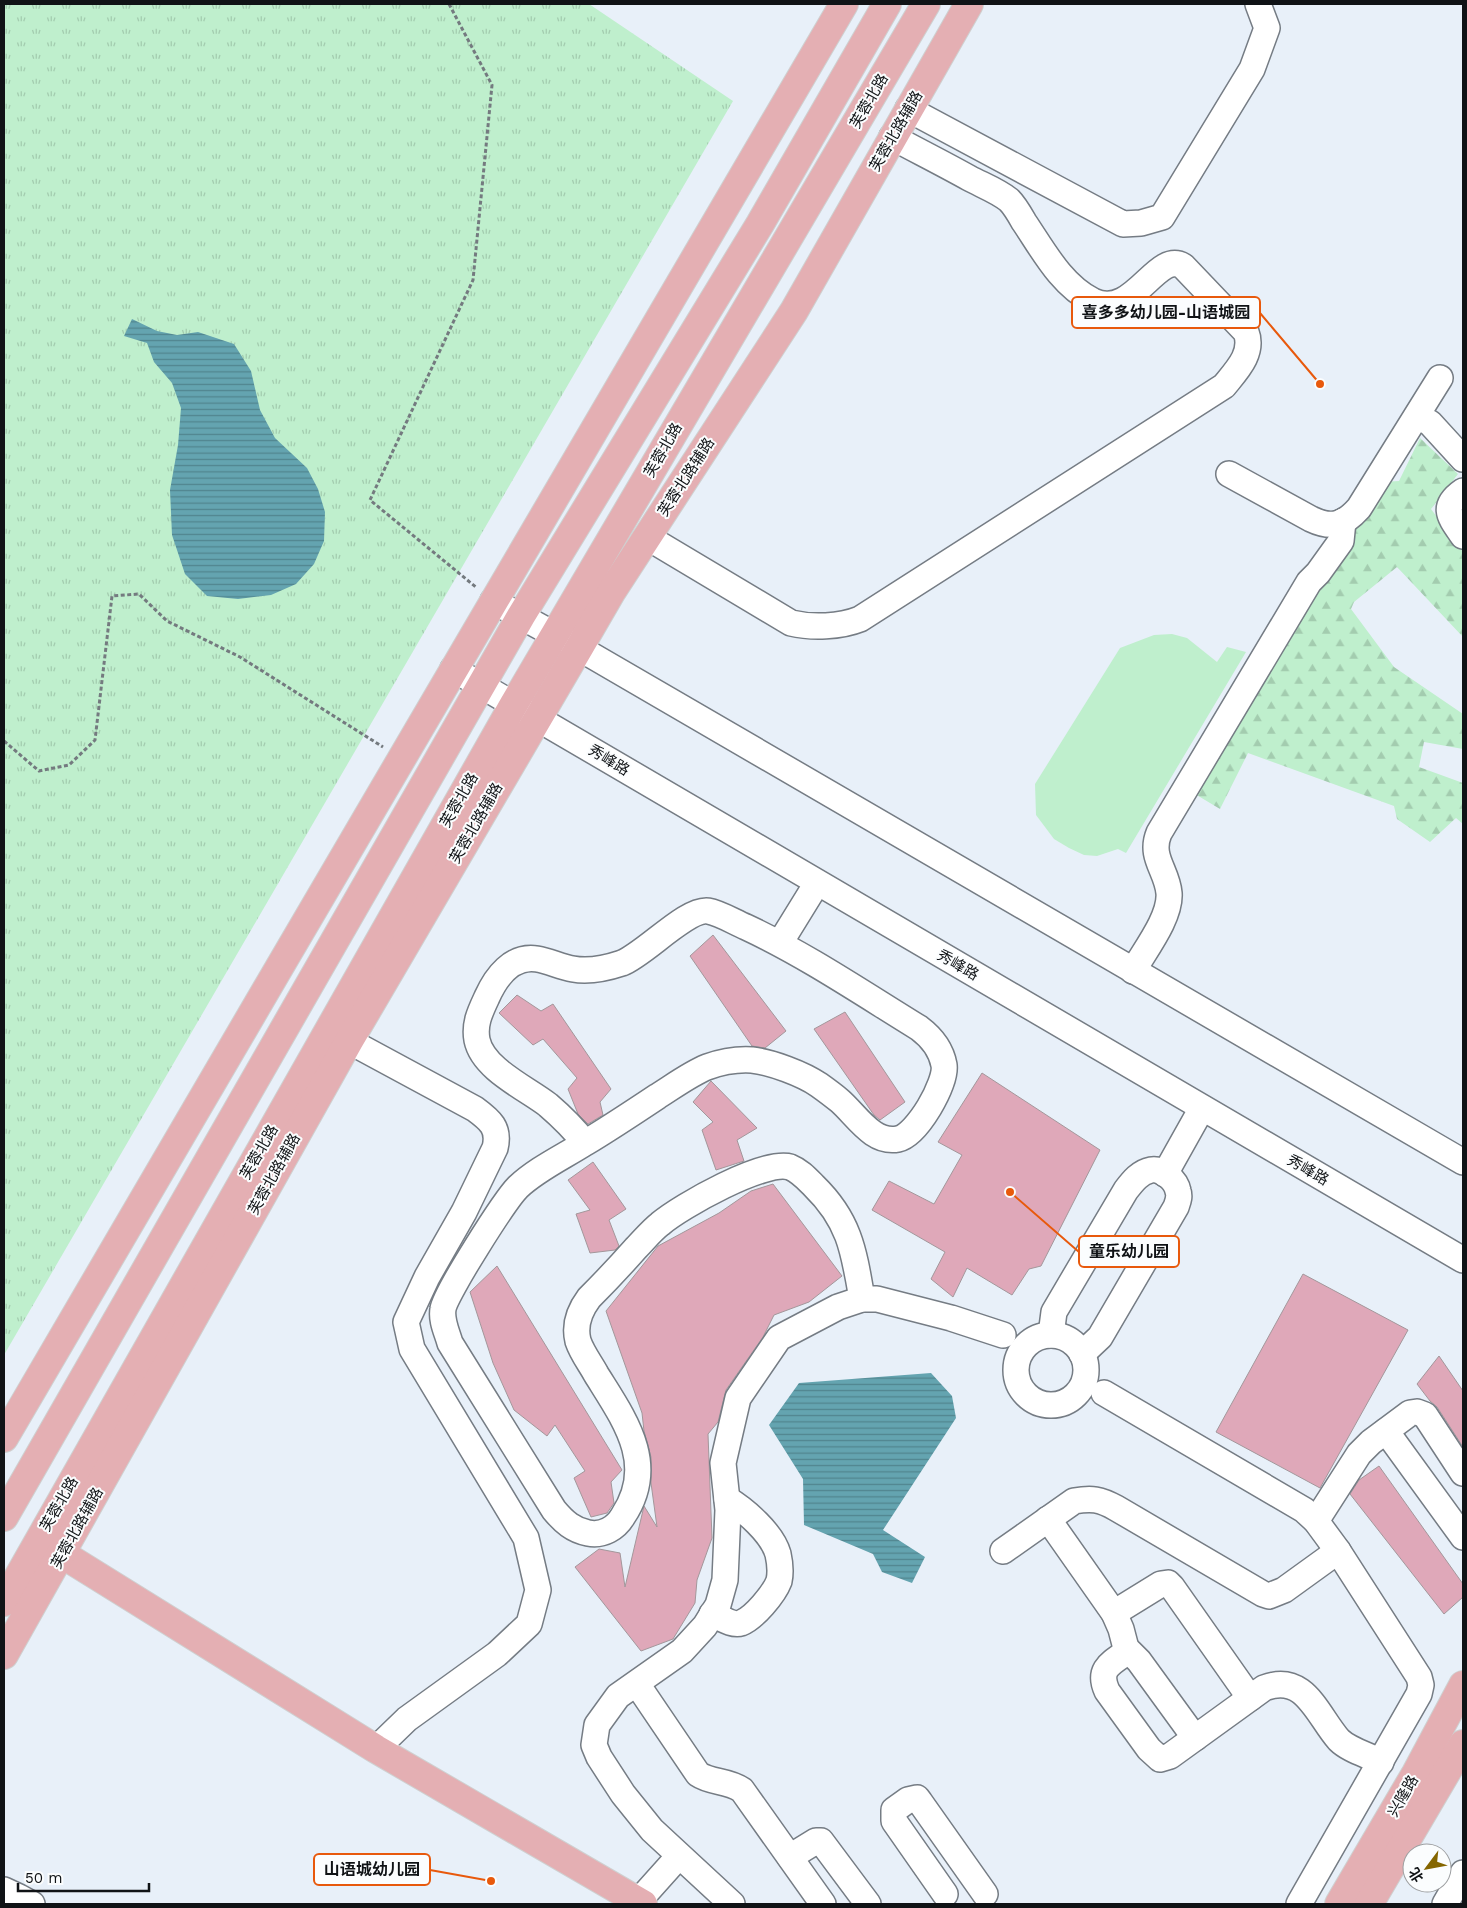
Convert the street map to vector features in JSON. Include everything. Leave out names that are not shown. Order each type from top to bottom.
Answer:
[{"type":"main road","points":[[4,1438],[403,759],[493,600],[844,4]]},
{"type":"main road","points":[[4,1517],[521,616],[760,224],[887,4]]},
{"type":"main road","name":"芙蓉北路","points":[[4,1602],[514,704],[926,4]]},
{"type":"main road","name":"芙蓉北路辅路","points":[[4,1655],[349,1041],[612,591],[794,311],[969,4]]},
{"type":"main road","points":[[62,1554],[376,1749],[639,1903]]},
{"type":"main road","name":"兴隆路","points":[[1339,1904],[1416,1773],[1463,1685]]},
{"type":"main road","name":"兴隆路","points":[[1369,1904],[1463,1744]]},
{"type":"street","points":[[908,109],[1123,224],[1141,224],[1162,217],[1252,69],[1267,28],[1258,4]]},
{"type":"street","points":[[647,537],[791,623],[803,626],[849,624],[860,619],[1224,386],[1236,371],[1248,351],[1249,341],[1246,332],[1183,266],[1171,262],[1140,288],[1118,302],[1106,306],[1092,300],[1076,290],[1060,275],[1010,201],[892,137]]},
{"type":"street","points":[[1229,474],[1322,524],[1330,525],[1350,518],[1359,508],[1440,378]]},
{"type":"street","points":[[1417,416],[1430,423],[1463,459]]},
{"type":"street","points":[[1463,491],[1454,498],[1449,510],[1451,518],[1463,536]]},
{"type":"street","points":[[1133,970],[1162,922],[1168,906],[1169,892],[1156,853],[1155,842],[1159,833],[1309,582],[1341,541],[1343,521]]},
{"type":"street","points":[[493,600],[555,634],[1463,1162]]},
{"type":"street","name":"秀峰路","points":[[454,670],[1463,1260]]},
{"type":"street","points":[[780,943],[817,883]]},
{"type":"street","points":[[585,1143],[572,1127],[547,1104],[491,1065],[482,1054],[477,1040],[476,1022],[492,987],[506,969],[515,962],[536,959],[574,969],[601,969],[624,962],[698,911],[713,912],[780,943],[919,1028],[932,1039],[944,1065],[942,1076],[930,1107],[914,1130],[900,1139],[887,1140],[870,1131],[841,1102],[818,1084],[792,1071],[752,1060],[728,1061],[684,1079],[585,1143],[530,1177],[518,1188],[449,1293],[443,1309],[444,1323],[450,1343],[554,1510],[566,1524],[582,1532],[593,1534],[604,1532],[618,1524],[626,1512],[636,1487],[638,1460],[634,1442],[627,1423],[583,1353],[578,1339],[578,1324],[581,1310],[589,1298],[660,1224],[707,1193],[777,1166],[790,1167],[803,1174],[825,1196],[843,1222],[853,1249],[862,1299]]},
{"type":"street","points":[[349,1041],[475,1109],[495,1128],[497,1138],[495,1148],[464,1212],[427,1277],[406,1322],[412,1349],[526,1538],[538,1590],[530,1624],[497,1654],[407,1719],[376,1749]]},
{"type":"street","points":[[1165,1174],[1202,1108]]},
{"type":"street","points":[[1155,1170],[1165,1174],[1178,1190],[1179,1199],[1176,1207],[1100,1337],[1069,1400],[1057,1405],[1044,1405],[1033,1400],[1023,1392],[1017,1380],[1016,1368],[1054,1312],[1133,1180],[1144,1172],[1155,1170]]},
{"type":"street","points":[[732,1904],[652,1830],[623,1794],[599,1757],[594,1745],[596,1725],[618,1696],[682,1651],[705,1626],[718,1605],[725,1580],[727,1499],[723,1463],[738,1398],[779,1338],[838,1306],[862,1299],[878,1299],[1033,1344],[1060,1336],[1072,1342],[1082,1372],[1104,1393],[1304,1510],[1316,1521],[1338,1551],[1419,1677],[1421,1685],[1420,1694],[1299,1904]]},
{"type":"street","points":[[1316,1521],[1359,1454],[1371,1442],[1410,1413],[1417,1412],[1424,1415],[1463,1473]]},
{"type":"street","points":[[1386,1431],[1463,1537]]},
{"type":"street","points":[[712,1614],[734,1624],[741,1623],[756,1613],[769,1598],[778,1582],[781,1568],[777,1552],[765,1533],[749,1515],[727,1499]]},
{"type":"street","points":[[1003,1552],[1074,1501],[1101,1500],[1269,1596],[1284,1590],[1338,1551]]},
{"type":"street","points":[[1048,1519],[1114,1613],[1122,1629],[1127,1652]]},
{"type":"street","points":[[1172,1587],[1190,1551]]},
{"type":"street","points":[[1114,1613],[1161,1584],[1168,1584],[1250,1698]]},
{"type":"street","points":[[1127,1652],[1130,1652],[1139,1661],[1195,1738]]},
{"type":"street","points":[[1127,1652],[1111,1663],[1105,1670],[1102,1676],[1104,1683],[1107,1691],[1149,1749],[1160,1759],[1166,1758],[1264,1688],[1274,1684],[1288,1684],[1300,1690],[1340,1740],[1381,1762]]},
{"type":"street","points":[[637,1684],[698,1774],[704,1778],[730,1783],[742,1790],[824,1904]]},
{"type":"street","points":[[917,1798],[978,1885],[937,1899],[894,1821],[894,1810],[908,1800],[917,1798]]},
{"type":"street","points":[[790,1857],[816,1841],[821,1841],[868,1904]]},
{"type":"street","points":[[639,1903],[679,1856]]},
{"type":"street","points":[[1445,1904],[1463,1873]]},
{"type":"street","points":[[4,1890],[32,1904]]},
{"type":"path","points":[[450,4],[492,85],[473,280],[370,500],[493,600]]},
{"type":"path","points":[[4,741],[39,772],[69,765],[95,740],[112,596],[139,594],[167,621],[240,657],[403,759]]},
{"type":"green space","points":[[4,4],[589,4],[733,101],[4,1355]]},
{"type":"green space","points":[[1420,438],[1458,474],[1431,509],[1463,552],[1463,637],[1397,567],[1354,602],[1351,609],[1394,667],[1463,714],[1463,749],[1424,742],[1419,767],[1463,783],[1463,824],[1456,818],[1430,842],[1397,819],[1394,806],[1248,753],[1220,809],[1190,791],[1382,482],[1399,481]]},
{"type":"green space","points":[[1172,634],[1187,638],[1217,662],[1227,647],[1246,652],[1126,853],[1118,849],[1097,856],[1084,855],[1054,839],[1036,815],[1035,784],[1120,648],[1154,635]]},
{"type":"water","points":[[132,319],[157,331],[177,335],[198,332],[234,344],[251,371],[260,410],[275,438],[307,468],[318,489],[325,512],[324,541],[314,564],[296,584],[271,595],[238,599],[207,596],[185,574],[172,535],[170,490],[178,445],[181,408],[172,383],[154,362],[147,343],[124,336]]},
{"type":"water","points":[[931,1373],[952,1396],[956,1418],[883,1530],[925,1557],[912,1583],[882,1572],[873,1554],[804,1525],[803,1479],[769,1425],[799,1383]]},
{"type":"building","points":[[713,935],[786,1031],[765,1048],[752,1046],[690,956]]},
{"type":"building","points":[[517,995],[541,1011],[553,1004],[611,1089],[600,1102],[603,1115],[588,1124],[578,1114],[568,1089],[577,1078],[543,1039],[533,1045],[499,1013]]},
{"type":"building","points":[[845,1012],[905,1102],[880,1120],[874,1115],[814,1029]]},
{"type":"building","points":[[982,1073],[1100,1150],[1041,1266],[1029,1269],[1012,1295],[967,1268],[953,1297],[931,1279],[945,1252],[872,1210],[889,1181],[934,1204],[962,1155],[938,1142]]},
{"type":"building","points":[[711,1081],[757,1128],[737,1140],[744,1161],[716,1170],[702,1130],[713,1122],[693,1102]]},
{"type":"building","points":[[593,1162],[626,1209],[609,1220],[619,1246],[615,1250],[590,1253],[576,1214],[590,1210],[568,1180]]},
{"type":"building","points":[[773,1184],[842,1276],[809,1302],[774,1315],[763,1337],[726,1390],[718,1422],[708,1434],[712,1538],[697,1580],[695,1603],[673,1639],[641,1651],[575,1567],[599,1549],[620,1553],[625,1587],[644,1506],[657,1527],[651,1483],[651,1457],[644,1431],[642,1413],[606,1311],[658,1246],[719,1213],[751,1191]]},
{"type":"building","points":[[497,1266],[622,1470],[611,1482],[614,1503],[607,1513],[591,1517],[574,1478],[585,1471],[555,1425],[547,1436],[514,1410],[493,1363],[470,1292]]},
{"type":"building","points":[[1303,1274],[1408,1330],[1320,1488],[1216,1432]]},
{"type":"building","points":[[1439,1356],[1463,1391],[1463,1447],[1437,1407],[1417,1384]]},
{"type":"building","points":[[1379,1466],[1463,1584],[1463,1597],[1444,1614],[1350,1494],[1359,1480]]},
{"type":"place","name":"喜多多幼儿园-山语城园","points":[[1320,384]]},
{"type":"place","name":"童乐幼儿园","points":[[1010,1192]]},
{"type":"place","name":"山语城幼儿园","points":[[491,1881]]}]
